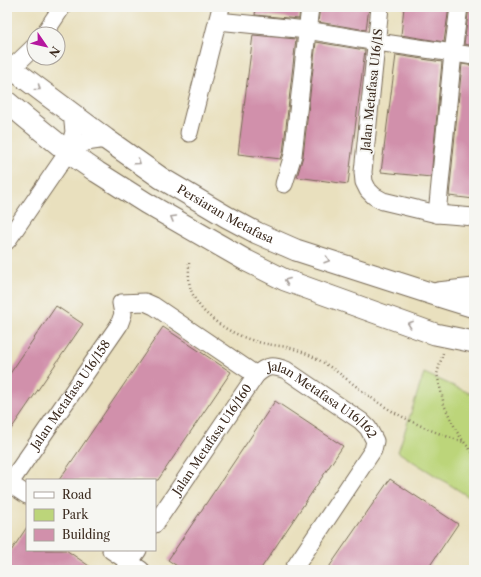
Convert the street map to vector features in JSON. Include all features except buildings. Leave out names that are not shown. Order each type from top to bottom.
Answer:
[{"type":"main road","name":"Persiaran Metafasa","points":[[9,67],[161,178],[257,233],[296,250],[431,294],[474,306]]},
{"type":"main road","points":[[7,102],[68,152],[97,172],[247,261],[285,280],[439,343],[474,359]]},
{"type":"main road","points":[[431,294],[474,289]]},
{"type":"main road","points":[[439,343],[474,342]]},
{"type":"street","points":[[49,26],[62,7]]},
{"type":"street","points":[[284,184],[293,155],[310,7]]},
{"type":"street","name":"Jalan Metafasa U16/1S","points":[[380,7],[363,172],[364,182],[368,190],[374,196],[383,201],[437,214]]},
{"type":"street","points":[[459,7],[437,214],[474,217]]},
{"type":"street","points":[[189,133],[219,14],[377,42],[474,56]]},
{"type":"street","points":[[9,67],[26,53]]},
{"type":"street","points":[[7,241],[68,152],[74,132],[72,113]]},
{"type":"street","points":[[68,152],[86,142],[106,139]]},
{"type":"street","name":"Jalan Metafasa U16/158","points":[[8,485],[119,325],[123,314],[121,303],[145,302],[154,306],[256,375]]},
{"type":"street","name":"Jalan Metafasa U16/162","points":[[256,375],[262,370],[276,366],[286,370],[361,421],[368,428],[375,441],[373,450],[293,570]]},
{"type":"street","name":"Jalan Metafasa U16/160","points":[[156,523],[256,375]]},
{"type":"street","points":[[8,485],[26,494]]},
{"type":"street","points":[[113,551],[133,563]]},
{"type":"path","points":[[189,263],[191,290],[197,302],[207,315],[231,332],[249,340],[296,349],[313,356],[330,366],[376,401],[398,414],[436,433],[464,442]]},
{"type":"path","points":[[439,343],[437,374],[444,405],[457,432],[474,454]]},
{"type":"green space","points":[[424,373],[474,395],[474,500],[398,452]]}]
